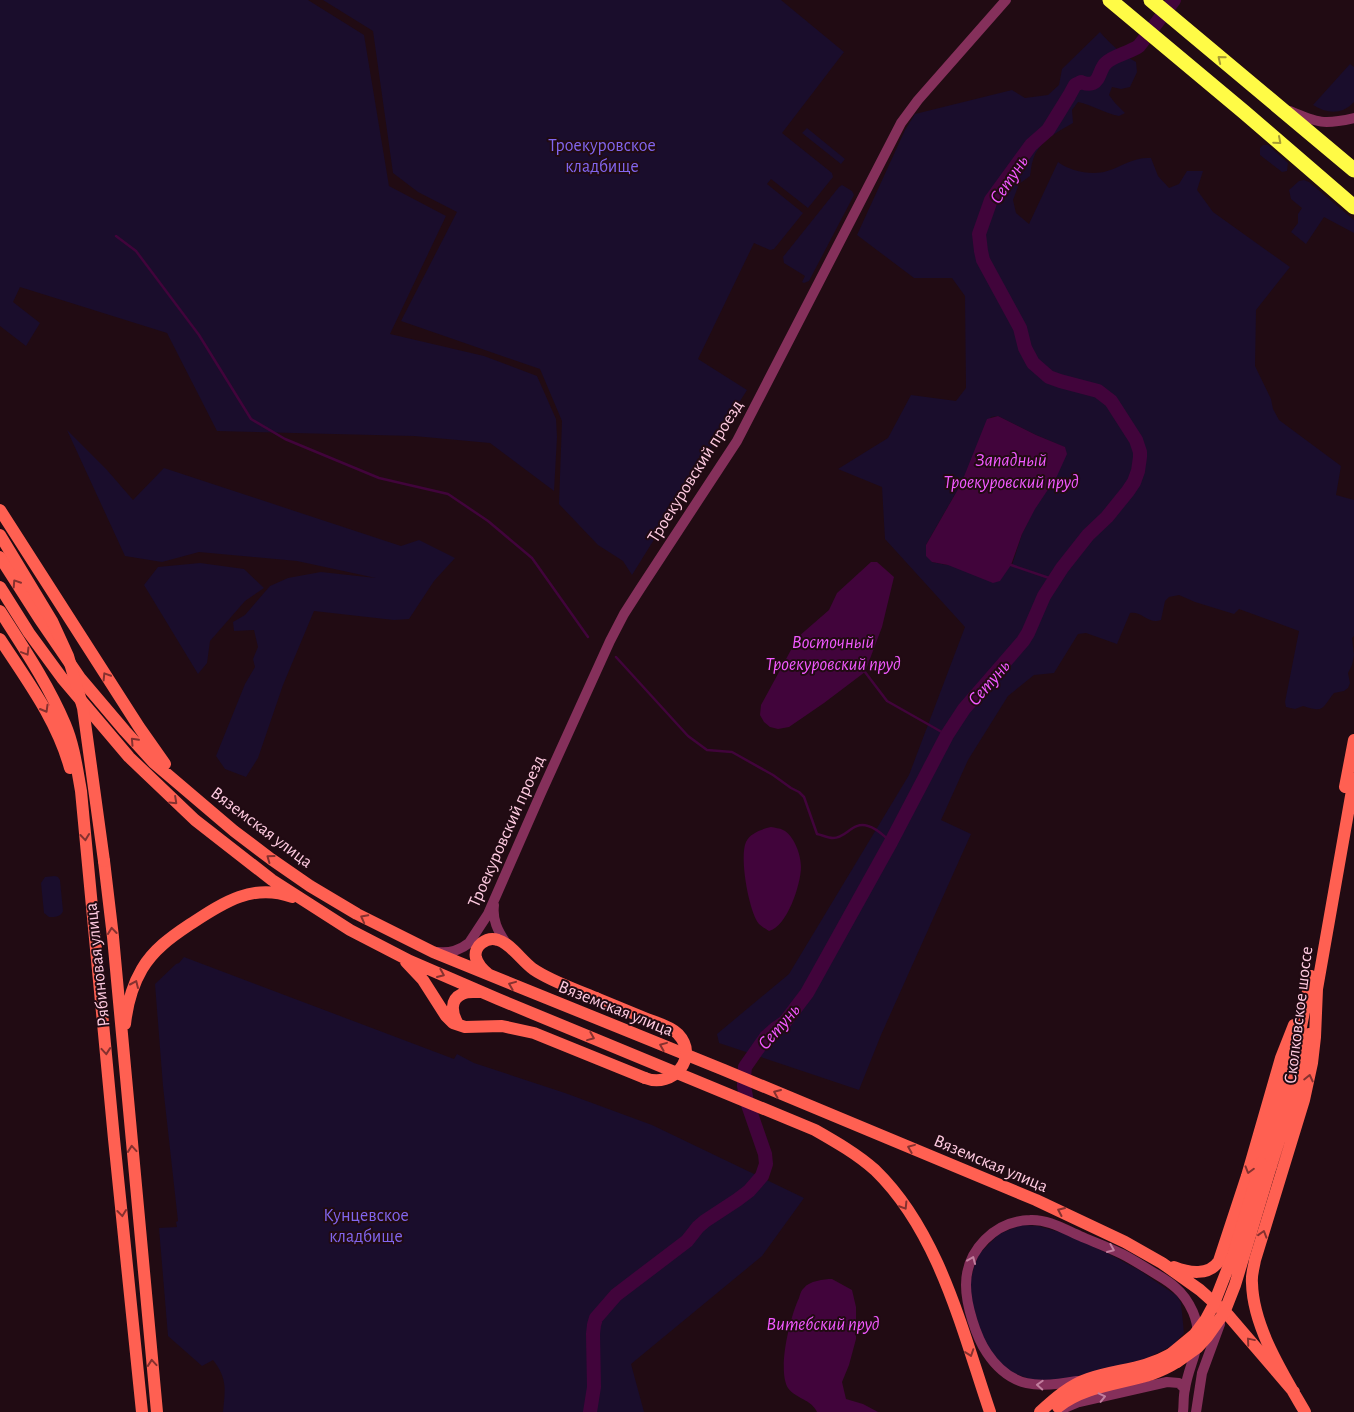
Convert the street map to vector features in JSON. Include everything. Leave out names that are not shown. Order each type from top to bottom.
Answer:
[{"type":"highway","points":[[1110,0],[1354,206]]},
{"type":"highway","points":[[1151,0],[1354,170]]},
{"type":"main road","points":[[0,510],[139,727],[183,788]]},
{"type":"main road","name":"Рябиновая улица","points":[[0,535],[52,621],[68,656],[83,708],[104,861],[157,1412]]},
{"type":"main road","name":"Вяземская улица","points":[[0,557],[80,678],[154,762],[270,859],[310,886],[357,914],[433,952],[724,1070],[1036,1200],[1118,1238],[1162,1262],[1200,1290],[1228,1315],[1294,1392]]},
{"type":"main road","name":"Вяземская улица","points":[[0,587],[29,633],[62,678],[118,744],[146,774],[195,820],[272,880],[350,930],[397,954],[484,993],[815,1130],[844,1146],[874,1170],[899,1197],[940,1266],[990,1412]]},
{"type":"main road","name":"Рябиновая улица","points":[[0,611],[51,695],[66,725],[81,791],[142,1412]]},
{"type":"main road","points":[[0,638],[32,687],[58,736],[68,760],[83,818]]},
{"type":"main road","name":"Сколковское шоссе","points":[[1313,969],[1354,740]]},
{"type":"main road","name":"Сколковское шоссе","points":[[1252,1277],[1255,1260],[1304,1100],[1310,1072],[1315,1037],[1317,989],[1354,778]]},
{"type":"main road","points":[[123,1049],[131,993],[142,969],[154,953],[168,940],[216,907],[229,900],[248,894],[265,891],[287,895],[310,903]]},
{"type":"main road","points":[[397,954],[423,980],[446,1016],[453,1023],[460,1026],[518,1028],[654,1081],[664,1080],[680,1070],[685,1052],[681,1038],[670,1028],[548,978],[534,970],[501,941],[484,941],[473,946],[477,961],[490,976]]},
{"type":"main road","points":[[1054,1412],[1067,1400],[1078,1394],[1152,1374],[1174,1358],[1198,1347],[1207,1338],[1224,1313],[1235,1285],[1301,1027],[1313,969]]},
{"type":"main road","points":[[1162,1262],[1182,1270],[1194,1272],[1213,1268],[1219,1261],[1247,1176],[1281,1058],[1313,969]]},
{"type":"main road","points":[[1040,1412],[1066,1390],[1088,1379],[1174,1358],[1206,1319],[1233,1255],[1300,1074],[1317,989]]},
{"type":"main road","points":[[460,1026],[454,1018],[453,1004],[456,998],[468,992],[484,993]]},
{"type":"main road","name":"Вяземская улица","points":[[1252,1277],[1258,1320],[1305,1412]]},
{"type":"street","name":"Троекуровский проезд","points":[[473,946],[469,943],[495,900],[540,793],[624,614],[737,441],[901,123],[918,100],[1003,1]]},
{"type":"street","points":[[1278,106],[1311,120],[1322,122],[1332,123],[1354,118]]},
{"type":"street","points":[[495,900],[494,920],[501,941]]},
{"type":"street","points":[[488,914],[490,926],[501,941]]},
{"type":"street","points":[[433,952],[452,952],[473,946],[488,914]]},
{"type":"street","points":[[1088,1379],[1058,1385],[1042,1386],[1024,1383],[1007,1375],[1000,1369],[984,1348],[974,1323],[967,1297],[967,1274],[970,1263],[978,1248],[989,1235],[999,1228],[1020,1220],[1043,1220],[1121,1254],[1176,1287],[1186,1299],[1193,1313],[1198,1339],[1196,1353],[1185,1389],[1183,1412]]},
{"type":"street","points":[[1219,1261],[1220,1276],[1230,1284],[1239,1284],[1252,1277]]},
{"type":"street","points":[[1196,1412],[1202,1373],[1224,1313]]},
{"type":"street","points":[[1054,1412],[1079,1402],[1167,1382],[1180,1384],[1185,1389]]},
{"type":"green space","points":[[0,0],[308,0],[364,35],[389,186],[446,216],[390,334],[484,356],[537,376],[556,419],[554,491],[490,443],[414,436],[217,431],[167,333],[20,287],[13,302],[40,323],[26,346],[0,326]]},
{"type":"green space","name":"Троекуровское кладбище","points":[[323,0],[781,0],[844,52],[782,133],[832,173],[833,177],[808,208],[771,179],[767,184],[803,213],[774,249],[770,250],[754,243],[698,359],[747,390],[632,575],[623,561],[598,545],[559,504],[562,421],[540,369],[401,321],[457,212],[418,192],[393,173],[373,31]]},
{"type":"green space","points":[[1100,32],[1117,49],[1136,62],[1137,72],[1130,87],[1121,89],[1112,87],[1109,95],[1125,113],[1119,116],[1078,102],[1072,110],[1073,123],[1049,138],[1035,154],[1030,176],[1019,184],[1013,200],[1016,213],[1029,224],[1058,162],[1075,170],[1095,173],[1107,171],[1138,159],[1151,158],[1158,176],[1169,188],[1179,184],[1187,171],[1203,171],[1197,190],[1213,212],[1290,267],[1256,310],[1255,366],[1279,420],[1341,466],[1336,495],[1354,500],[1354,636],[1352,638],[1354,655],[1348,673],[1350,683],[1344,691],[1334,693],[1322,708],[1315,709],[1303,706],[1295,709],[1286,707],[1285,702],[1299,631],[1239,609],[1234,614],[1179,595],[1169,597],[1165,601],[1161,620],[1153,621],[1138,614],[1130,613],[1117,644],[1086,633],[1078,634],[1054,673],[1034,675],[1008,696],[968,760],[941,820],[971,834],[881,1035],[859,1090],[719,1043],[717,1034],[789,974],[909,775],[965,627],[885,539],[882,487],[838,469],[888,438],[911,395],[956,401],[966,388],[965,296],[952,278],[914,278],[857,235],[905,130],[915,114],[1012,90],[1025,98],[1048,95],[1059,85],[1062,69]],"holes":[[[998,416],[1064,447],[1022,534],[1012,565],[947,565],[932,562],[926,545],[961,484],[991,417]]]},
{"type":"green space","points":[[1350,64],[1354,67],[1354,102],[1344,109],[1334,112],[1313,105]]},
{"type":"green space","points":[[807,128],[845,159],[841,164],[802,133]]},
{"type":"green space","points":[[1263,145],[1268,145],[1288,163],[1287,171],[1282,172],[1260,155],[1260,148]]},
{"type":"green space","points":[[1299,181],[1309,182],[1354,220],[1354,233],[1324,217],[1306,244],[1291,232],[1298,223],[1298,214],[1302,208],[1291,199],[1289,190]]},
{"type":"green space","points":[[842,185],[852,191],[854,195],[809,281],[804,283],[802,282],[805,276],[784,263],[783,257]]},
{"type":"green space","points":[[67,430],[107,470],[133,500],[164,468],[401,546],[419,540],[455,558],[434,581],[409,619],[394,620],[314,611],[283,685],[258,758],[246,777],[225,769],[216,756],[245,684],[255,667],[253,659],[258,647],[254,630],[234,631],[233,622],[245,615],[270,586],[288,578],[321,572],[376,578],[297,561],[199,552],[162,562],[125,556]]},
{"type":"green space","points":[[200,563],[244,569],[264,588],[245,601],[210,641],[207,663],[198,674],[144,585],[158,567]]},
{"type":"green space","points":[[55,876],[60,880],[63,911],[59,916],[49,917],[44,913],[41,883],[45,877]]},
{"type":"green space","name":"Кунцевское кладбище","points":[[184,957],[454,1059],[457,1054],[474,1063],[565,1093],[652,1125],[804,1198],[762,1256],[631,1364],[644,1412],[223,1412],[225,1391],[223,1379],[213,1360],[202,1366],[168,1336],[159,1228],[177,1227],[176,1222],[178,1221],[163,1086],[155,984]]},
{"type":"green space","points":[[1021,1225],[1038,1226],[1063,1233],[1139,1270],[1177,1296],[1181,1303],[1184,1333],[1172,1346],[1145,1359],[1070,1378],[1037,1382],[1008,1371],[988,1348],[981,1332],[971,1299],[970,1283],[979,1254],[999,1234]]},
{"type":"water","name":"Западный Троекуровский пруд","points":[[998,416],[1065,447],[1067,454],[1057,476],[1035,509],[1022,534],[1011,565],[1000,581],[993,583],[948,565],[932,562],[926,556],[926,545],[961,484],[987,419]]},
{"type":"water","name":"Восточный Троекуровский пруд","points":[[871,562],[877,562],[894,577],[882,627],[865,672],[789,727],[778,729],[770,727],[760,715],[761,705],[798,637],[829,610],[837,593]]},
{"type":"water","points":[[771,827],[782,829],[794,841],[800,857],[801,867],[799,884],[792,904],[782,922],[776,928],[769,931],[759,924],[755,918],[746,884],[744,849],[750,836]]},
{"type":"water","name":"Витебский пруд","points":[[832,1279],[852,1290],[856,1307],[856,1339],[842,1382],[846,1399],[863,1404],[878,1412],[817,1412],[811,1404],[791,1392],[785,1380],[784,1357],[786,1343],[801,1291],[813,1282]]},
{"type":"waterway","name":"Сетунь","points":[[590,1412],[594,1387],[593,1334],[596,1318],[616,1295],[687,1241],[705,1221],[749,1191],[762,1176],[766,1164],[765,1154],[747,1102],[744,1086],[745,1067],[766,1037],[785,1022],[807,993],[891,842],[947,735],[964,709],[1023,641],[1044,596],[1062,568],[1088,535],[1107,517],[1134,482],[1140,457],[1136,440],[1111,401],[1098,391],[1049,377],[1033,363],[1025,348],[1020,328],[983,260],[979,234],[991,200],[1031,145],[1048,130],[1075,85],[1081,82],[1093,83],[1104,65],[1116,56],[1139,46],[1174,0]]},
{"type":"waterway","points":[[116,236],[136,251],[199,335],[251,419],[285,439],[379,478],[448,494],[488,521],[532,558],[588,637]]},
{"type":"waterway","points":[[1011,565],[1055,580]]},
{"type":"waterway","points":[[616,657],[688,736],[707,750],[732,752],[799,792],[804,797],[817,834],[831,838],[838,837],[862,825],[875,829],[891,842]]},
{"type":"waterway","points":[[865,672],[887,701],[947,735]]}]
